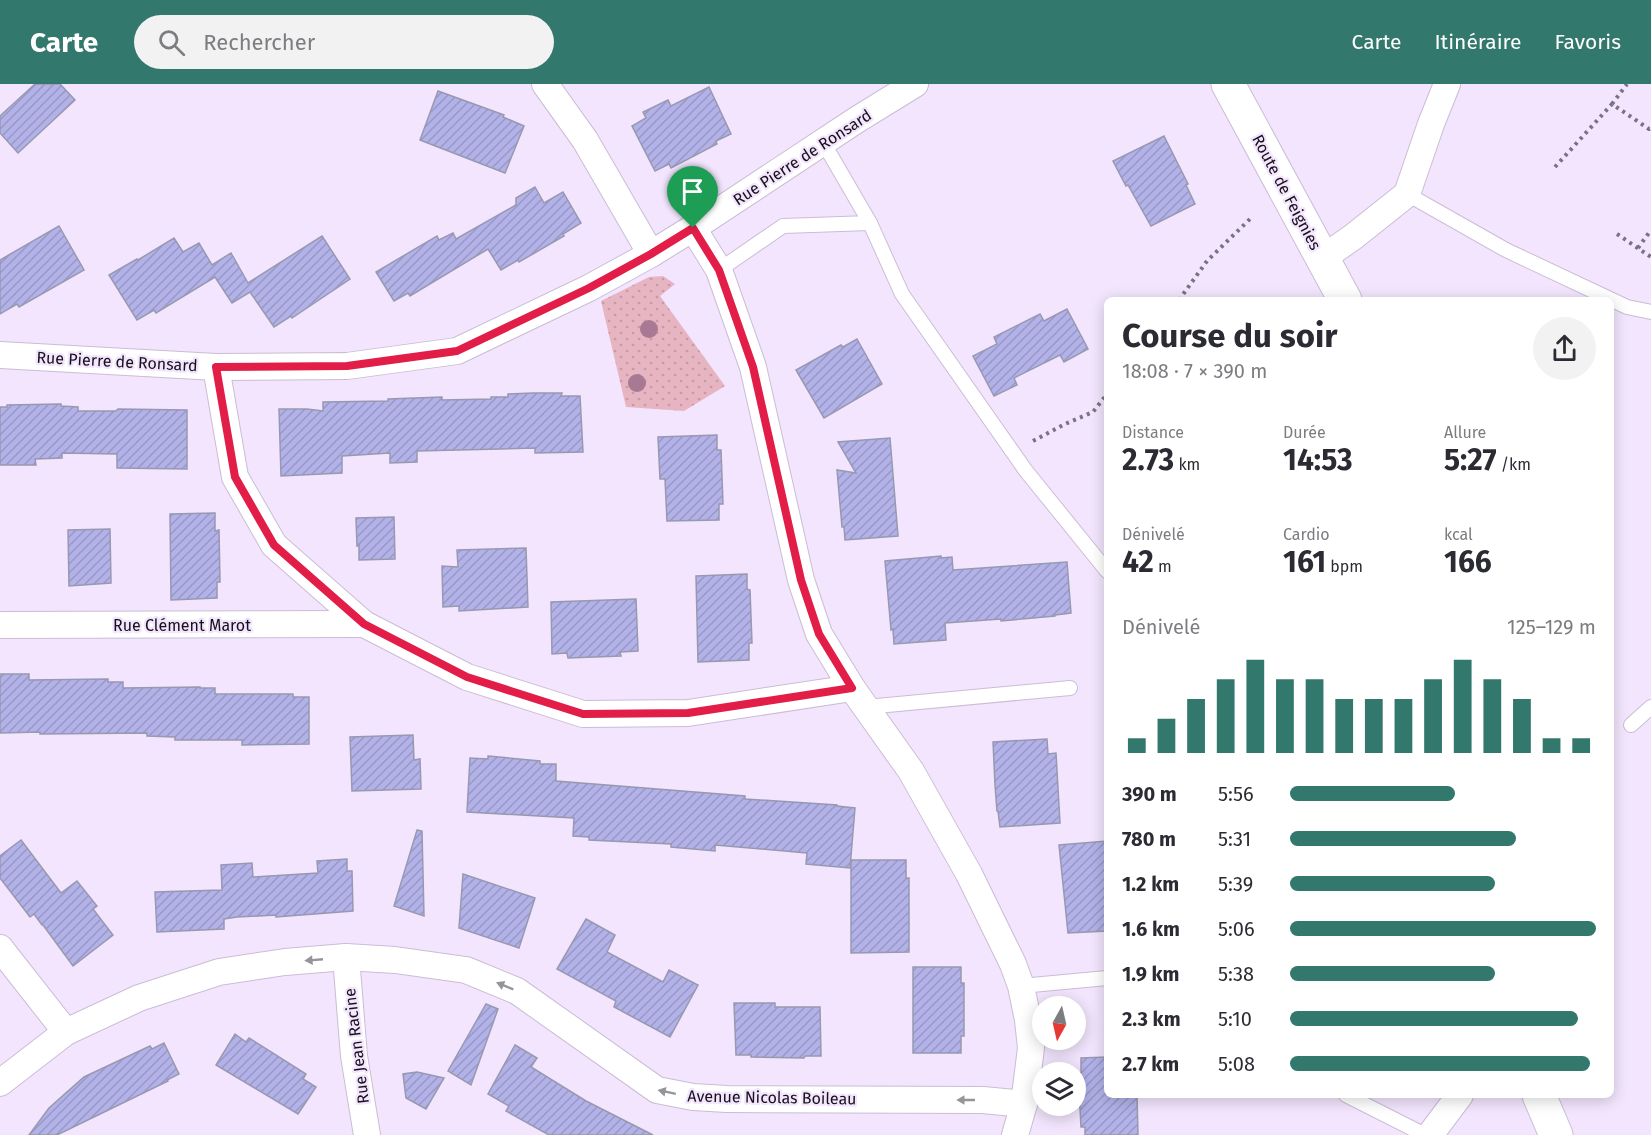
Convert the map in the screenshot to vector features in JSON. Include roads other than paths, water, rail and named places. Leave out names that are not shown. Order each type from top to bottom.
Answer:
[{"type":"street","points":[[545,84],[585,140],[651,254]]},
{"type":"street","name":"Rue Pierre de Ronsard","points":[[0,355],[216,367],[347,366],[457,351],[589,288],[651,254],[915,84]]},
{"type":"street","name":"Route de Feignies","points":[[1228,84],[1343,297]]},
{"type":"street","points":[[1323,258],[1407,194],[1447,84]]},
{"type":"street","points":[[693,228],[719,270],[753,367],[801,580],[819,634],[859,697],[912,771],[969,874],[1013,964],[1021,986],[1031,1047],[1024,1104],[1015,1135]]},
{"type":"street","points":[[216,367],[235,477],[274,545],[364,624],[467,677],[583,714],[688,713],[859,697]]},
{"type":"street","name":"Rue Clément Marot","points":[[0,625],[364,624]]},
{"type":"street","points":[[0,948],[66,1032]]},
{"type":"street","name":"Avenue Nicolas Boileau","points":[[0,1083],[66,1032],[139,998],[219,972],[285,962],[346,957],[395,960],[466,970],[517,991],[657,1090],[675,1094],[727,1099],[983,1100],[1024,1104]]},
{"type":"street","name":"Rue Jean Racine","points":[[346,957],[354,1056],[367,1135]]},
{"type":"street","points":[[1430,1135],[1458,1098]]},
{"type":"street","points":[[1540,1098],[1556,1135]]},
{"type":"lane","points":[[823,142],[870,223],[902,294],[1026,471],[1104,567]]},
{"type":"lane","points":[[1407,194],[1506,250],[1606,297]]},
{"type":"lane","points":[[719,270],[783,226],[870,223]]},
{"type":"lane","points":[[1614,301],[1627,307],[1651,312]]},
{"type":"lane","points":[[859,697],[1070,688]]},
{"type":"lane","points":[[1632,725],[1651,707]]},
{"type":"lane","points":[[1021,986],[1104,978]]},
{"type":"lane","points":[[1352,1098],[1425,1135]]}]
